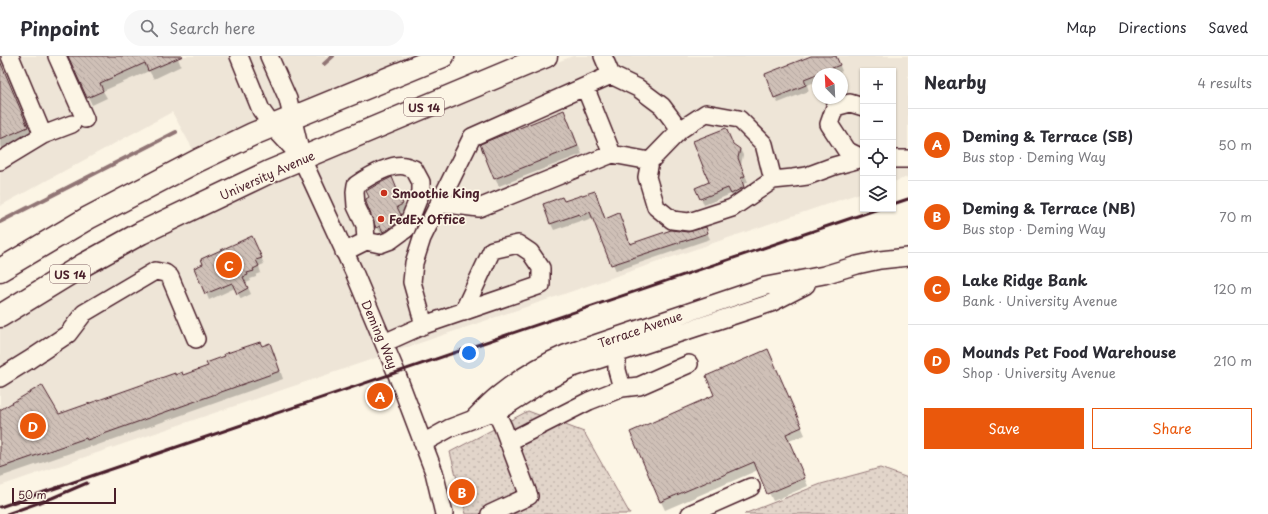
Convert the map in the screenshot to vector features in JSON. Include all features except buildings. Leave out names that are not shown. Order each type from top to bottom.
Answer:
[{"type":"main road","points":[[0,270],[88,218],[199,160],[443,56]]},
{"type":"main road","name":"University Avenue","points":[[0,316],[85,264],[141,233],[269,172],[546,56]]},
{"type":"street","points":[[10,56],[43,135]]},
{"type":"street","points":[[0,161],[43,135],[78,122],[57,56]]},
{"type":"street","name":"Deming Way","points":[[239,56],[261,110],[283,123],[302,159],[344,252],[384,343],[423,443],[434,472],[444,514]]},
{"type":"street","name":"Deming Way","points":[[269,56],[288,99],[283,123]]},
{"type":"street","points":[[603,56],[611,75],[638,88],[662,106],[680,130]]},
{"type":"street","points":[[424,325],[412,282],[414,263],[422,238],[472,137],[611,75]]},
{"type":"street","points":[[585,87],[612,154]]},
{"type":"street","points":[[860,106],[850,103],[835,107],[829,124],[846,150],[860,157]]},
{"type":"street","points":[[773,180],[764,144],[739,118],[706,113],[680,130],[650,160],[647,177],[656,207],[672,220],[688,222],[732,208],[773,180],[807,176],[860,159]]},
{"type":"street","points":[[439,203],[479,208],[612,154],[650,160]]},
{"type":"street","points":[[896,159],[908,159]]},
{"type":"street","points":[[344,252],[366,241],[380,244],[391,240],[406,228],[421,192],[421,182],[414,169],[404,166],[392,167],[368,176],[356,185],[356,206],[365,226],[366,241]]},
{"type":"street","points":[[384,343],[424,325],[463,312],[541,285],[540,268],[530,252],[518,244],[492,250],[463,312]]},
{"type":"street","name":"Terrace Avenue","points":[[423,443],[450,428],[506,406],[557,375],[614,346],[766,286],[824,275],[880,260],[908,257]]},
{"type":"street","points":[[0,378],[68,334],[84,313],[155,271],[165,273],[170,277],[196,339]]},
{"type":"street","points":[[614,346],[617,370],[622,388]]},
{"type":"street","name":"Terrace Avenue","points":[[473,419],[498,395],[539,366],[565,354],[614,346]]},
{"type":"street","points":[[508,442],[588,401],[622,388],[639,386],[690,364]]},
{"type":"street","points":[[490,514],[514,509],[529,496],[495,410]]},
{"type":"street","points":[[690,514],[751,487]]},
{"type":"shaded area","points":[[0,56],[436,56],[199,160],[172,112],[0,206]]},
{"type":"shaded area","points":[[573,56],[908,56],[908,177],[896,181],[896,68],[860,68],[860,193],[0,486],[0,316],[302,159]]},
{"type":"shaded area","points":[[528,411],[584,432],[630,514],[466,514],[450,452]]},
{"type":"shaded area","points":[[880,468],[908,478],[908,514],[744,514],[821,484]]},
{"type":"waterway","points":[[324,64],[333,56]]},
{"type":"waterway","points":[[0,222],[176,132]]},
{"type":"railway","points":[[896,203],[908,199]]},
{"type":"railway","points":[[0,507],[869,212]]},
{"type":"railway","points":[[7,514],[52,498],[87,483]]},
{"type":"place","name":"Smoothie King","points":[[384,193]]},
{"type":"place","name":"FedEx Office","points":[[381,219]]},
{"type":"place","name":"Lake Ridge Bank","points":[[229,265]]},
{"type":"place","name":"Deming & Terrace (SB)","points":[[380,396]]},
{"type":"place","name":"Mounds Pet Food Warehouse","points":[[33,426]]},
{"type":"place","name":"Deming & Terrace (NB)","points":[[462,492]]}]
